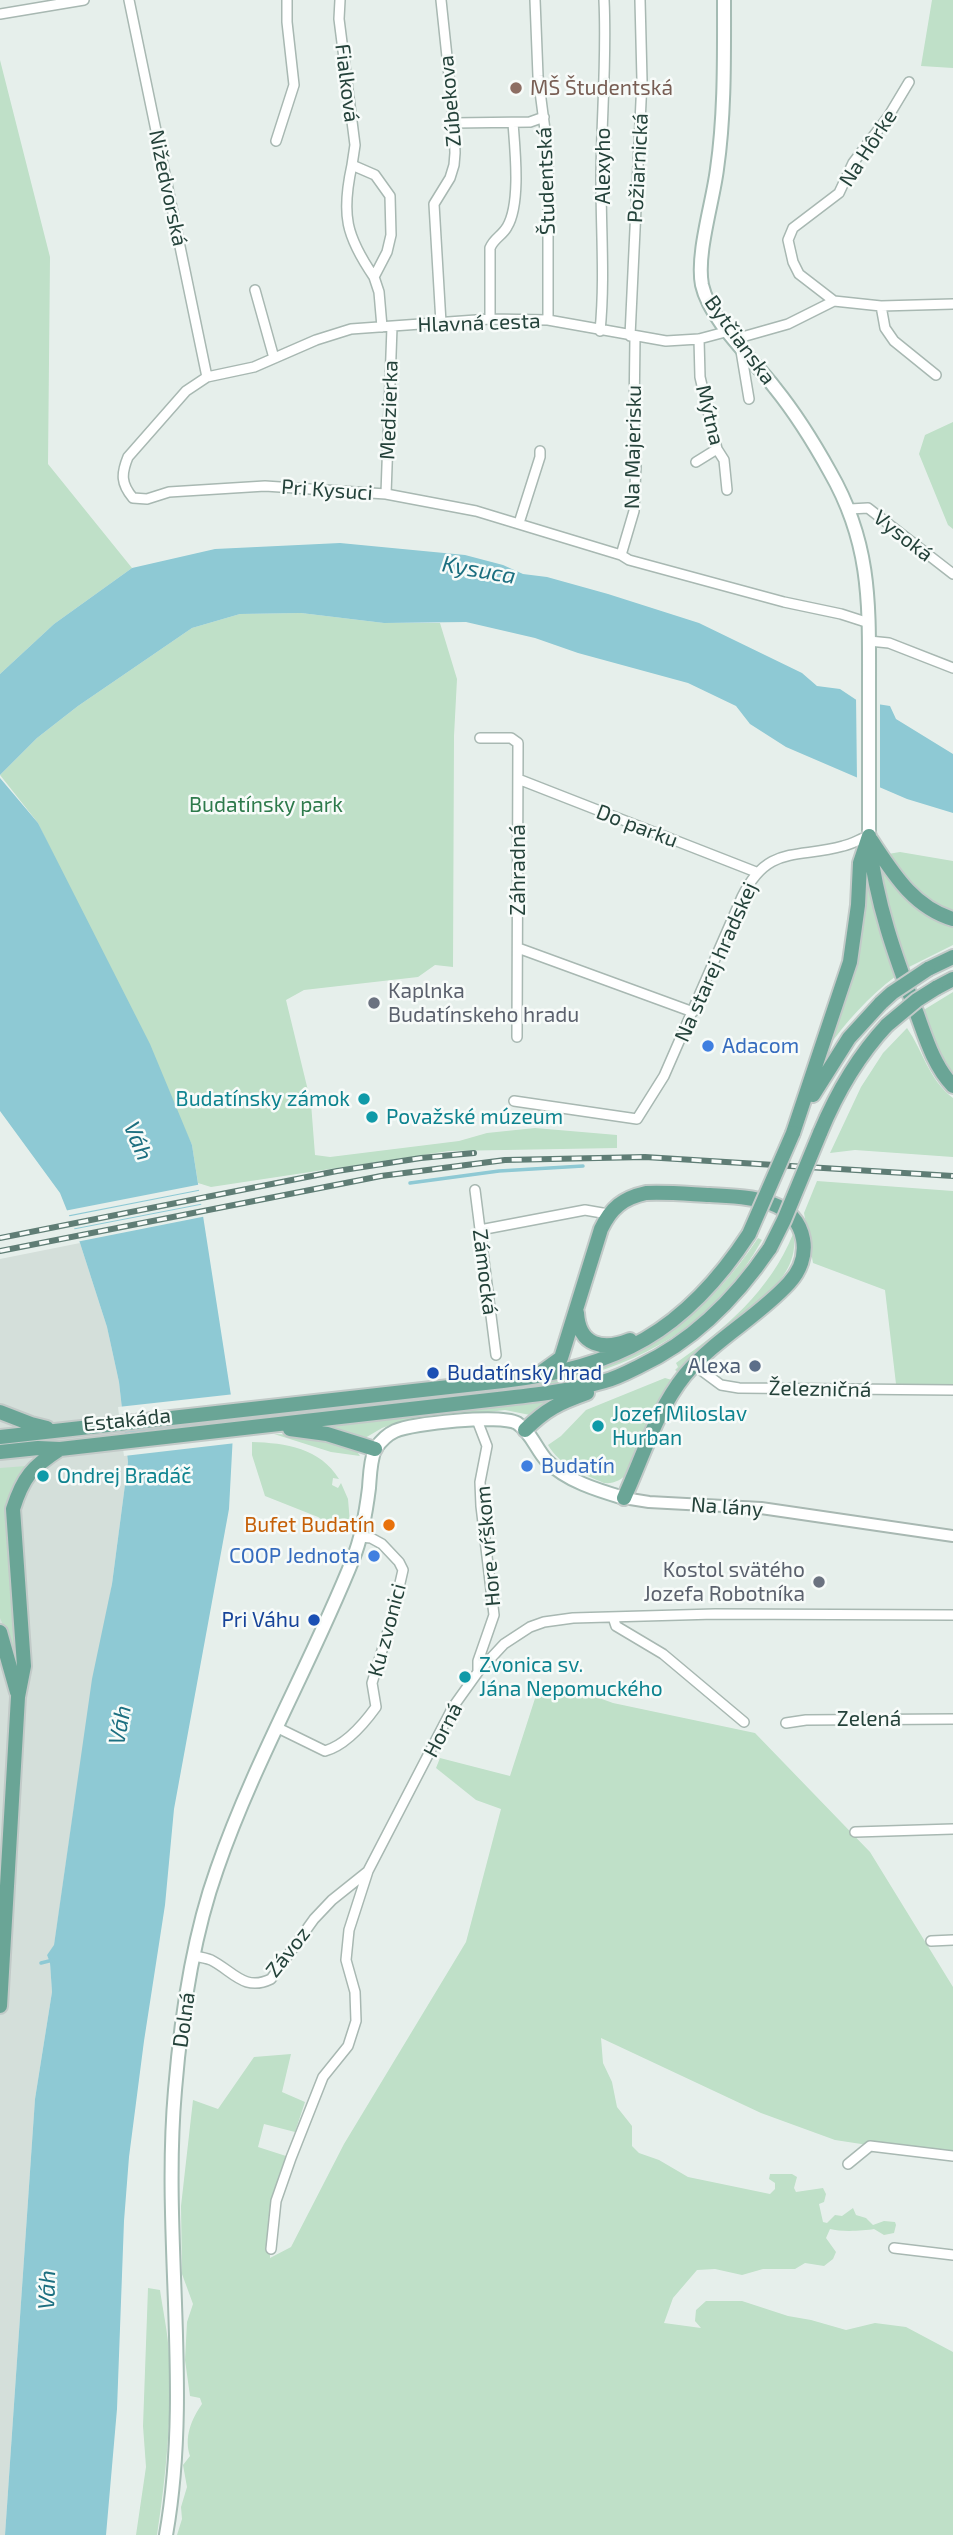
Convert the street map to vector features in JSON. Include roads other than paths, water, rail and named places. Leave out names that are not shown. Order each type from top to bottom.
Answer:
[{"type":"main road","name":"Bytčianska","points":[[723,0],[720,144],[703,248],[701,280],[708,302],[791,409],[831,472],[850,509],[862,552],[869,623],[869,836]]},
{"type":"main road","points":[[869,836],[900,884],[926,907],[953,919]]},
{"type":"main road","points":[[869,836],[876,892],[890,940],[929,1046],[939,1067],[953,1086]]},
{"type":"main road","points":[[578,1307],[581,1330],[590,1341],[598,1345],[614,1346],[663,1326],[705,1291],[749,1234],[793,1133],[850,962],[858,905],[860,863],[869,836]]},
{"type":"main road","points":[[793,1133],[836,1055],[862,1022],[892,993],[953,957]]},
{"type":"main road","points":[[258,1427],[548,1393],[618,1377],[658,1358],[701,1328],[737,1293],[770,1248],[820,1133],[861,1054],[887,1025],[917,1000],[952,980]]},
{"type":"main road","points":[[529,1378],[559,1362],[596,1241],[608,1214],[619,1204],[646,1193],[684,1193],[761,1200],[776,1204],[797,1222],[804,1250],[802,1261],[791,1281],[694,1365],[668,1399],[624,1498]]},
{"type":"main road","name":"Estakáda","points":[[0,1437],[529,1378],[601,1361],[633,1346],[663,1326]]},
{"type":"main road","points":[[258,1427],[327,1434],[375,1449],[390,1433],[400,1429],[477,1420],[509,1420],[525,1430],[556,1404],[609,1385],[618,1377]]},
{"type":"main road","points":[[0,1412],[31,1424],[58,1430]]},
{"type":"main road","name":"Estakáda","points":[[0,1452],[60,1449],[258,1427]]},
{"type":"main road","name":"Na lány","points":[[525,1430],[541,1454],[557,1469],[576,1480],[624,1498]]},
{"type":"main road","points":[[0,2006],[18,1697],[24,1666],[13,1509],[20,1487],[30,1470],[60,1449]]},
{"type":"main road","name":"Dolná","points":[[166,2535],[177,2449],[178,2375],[171,2152],[175,2090],[194,1956],[216,1870],[236,1816],[346,1575],[360,1537],[375,1449]]},
{"type":"main road","points":[[0,1632],[18,1697]]},
{"type":"street","points":[[0,14],[85,0]]},
{"type":"street","name":"Nižedvorská","points":[[129,0],[207,377]]},
{"type":"street","points":[[276,141],[294,85],[287,0]]},
{"type":"street","name":"Fialková","points":[[340,0],[339,19],[355,145],[346,210],[350,235],[374,277],[387,327]]},
{"type":"street","name":"Zúbekova","points":[[441,0],[454,122],[454,165],[435,204],[434,216],[441,323]]},
{"type":"street","name":"Študentská","points":[[535,0],[538,76],[548,153],[548,320]]},
{"type":"street","name":"Alexyho","points":[[600,331],[604,290],[601,184],[606,49],[604,0]]},
{"type":"street","name":"Požiarnická","points":[[633,337],[642,80],[640,0]]},
{"type":"street","name":"Na Hôrke","points":[[834,301],[799,274],[793,262],[789,240],[793,228],[839,193],[853,163],[888,117],[909,82]]},
{"type":"street","points":[[454,122],[513,123],[530,122],[544,117]]},
{"type":"street","points":[[491,319],[490,248],[493,240],[507,229],[513,214],[513,123]]},
{"type":"street","points":[[352,165],[375,175],[390,196],[391,235],[387,252],[374,277]]},
{"type":"street","points":[[254,290],[274,358]]},
{"type":"street","points":[[749,399],[735,339],[788,324],[834,301],[881,306],[953,304]]},
{"type":"street","points":[[881,306],[884,328],[894,341],[936,375]]},
{"type":"street","name":"Hlavná cesta","points":[[133,498],[123,484],[128,457],[186,391],[207,377],[254,367],[316,340],[351,329],[491,319],[548,320],[666,341],[735,339]]},
{"type":"street","name":"Medzierka","points":[[386,494],[387,327]]},
{"type":"street","name":"Na Majerisku","points":[[621,555],[634,511],[636,465],[633,337]]},
{"type":"street","name":"Mýtna","points":[[699,339],[700,377],[717,449],[724,460],[727,490]]},
{"type":"street","points":[[696,463],[717,449]]},
{"type":"street","points":[[519,523],[541,457],[540,451]]},
{"type":"street","name":"Pri Kysuci","points":[[133,498],[147,499],[169,492],[265,486],[386,494],[476,511],[629,559],[869,623]]},
{"type":"street","name":"Vysoká","points":[[850,509],[868,508],[953,574]]},
{"type":"street","points":[[869,641],[889,643],[953,668]]},
{"type":"street","name":"Záhradná","points":[[480,738],[511,738],[518,743],[517,1037]]},
{"type":"street","name":"Do parku","points":[[518,779],[756,872]]},
{"type":"street","name":"Na starej hradskej","points":[[514,1101],[637,1119],[664,1076],[742,897],[756,872],[782,857],[843,846],[869,836]]},
{"type":"street","points":[[518,948],[693,1012]]},
{"type":"street","name":"Zámocká","points":[[475,1190],[496,1355]]},
{"type":"street","points":[[480,1230],[585,1210],[608,1214]]},
{"type":"street","name":"Železničná","points":[[694,1365],[721,1385],[739,1388],[953,1390]]},
{"type":"street","name":"Hore vŕškom","points":[[477,1420],[486,1446],[480,1482],[481,1506],[494,1615],[478,1661],[478,1672]]},
{"type":"street","name":"Na lány","points":[[624,1498],[649,1502],[761,1508],[953,1536]]},
{"type":"street","name":"Ku zvonici","points":[[276,1727],[325,1751],[339,1747],[367,1720],[376,1707],[372,1683],[392,1618],[402,1570],[399,1562],[382,1544],[360,1537]]},
{"type":"street","name":"Horná","points":[[271,2249],[276,2201],[291,2158],[323,2077],[348,2046],[356,2021],[355,1992],[346,1959],[349,1930],[368,1871],[453,1707],[478,1672],[504,1644],[530,1627],[573,1618],[715,1614],[953,1615]]},
{"type":"street","points":[[612,1617],[616,1626],[663,1654],[744,1722]]},
{"type":"street","name":"Zelená","points":[[786,1723],[806,1720],[953,1719]]},
{"type":"street","points":[[855,1832],[953,1829]]},
{"type":"street","name":"Závoz","points":[[194,1956],[210,1960],[250,1984],[261,1984],[271,1979],[314,1919],[332,1900],[368,1871]]},
{"type":"street","points":[[931,1941],[953,1940]]},
{"type":"street","points":[[848,2164],[870,2146],[953,2157]]},
{"type":"street","points":[[894,2248],[953,2255]]},
{"type":"water","name":"Kysuca","points":[[340,543],[465,555],[503,565],[523,574],[547,577],[608,594],[699,623],[802,673],[817,686],[840,689],[858,701],[890,706],[896,719],[953,754],[953,813],[907,799],[786,747],[750,724],[736,706],[688,683],[578,653],[535,638],[466,622],[384,623],[301,613],[240,614],[192,628],[78,706],[37,738],[0,775],[0,674],[54,624],[132,568],[215,549]]},
{"type":"water","name":"Váh","points":[[0,778],[38,823],[150,1044],[192,1145],[234,1415],[229,1509],[174,1809],[165,1905],[129,2157],[117,2409],[106,2535],[5,2535],[35,2099],[52,1992],[47,1955],[54,1945],[92,1679],[112,1584],[128,1462],[119,1382],[107,1327],[80,1243],[60,1193],[0,1111]]},
{"type":"waterway","points":[[410,1183],[499,1171],[583,1166]]},
{"type":"waterway","points":[[41,1963],[53,1960]]},
{"type":"railway","points":[[0,1238],[337,1171],[474,1153]]},
{"type":"railway","points":[[0,1251],[381,1176],[505,1160],[645,1157],[953,1176]]},
{"type":"place","name":"MŠ Študentská","points":[[516,88]]},
{"type":"place","name":"Kaplnka Budatínskeho hradu","points":[[374,1003]]},
{"type":"place","name":"Adacom","points":[[708,1046]]},
{"type":"place","name":"Budatínsky zámok","points":[[364,1099]]},
{"type":"place","name":"Považské múzeum","points":[[372,1117]]},
{"type":"place","name":"Alexa","points":[[755,1366]]},
{"type":"place","name":"Budatínsky hrad","points":[[433,1373]]},
{"type":"place","name":"Jozef Miloslav Hurban","points":[[598,1426]]},
{"type":"place","name":"Budatín","points":[[527,1466]]},
{"type":"place","name":"Ondrej Bradáč","points":[[43,1476]]},
{"type":"place","name":"Bufet Budatín","points":[[389,1525]]},
{"type":"place","name":"COOP Jednota","points":[[374,1556]]},
{"type":"place","name":"Kostol svätého Jozefa Robotníka","points":[[819,1582]]},
{"type":"place","name":"Pri Váhu","points":[[314,1620]]},
{"type":"place","name":"Zvonica sv. Jána Nepomuckého","points":[[465,1677]]},
{"type":"park label","name":"Budatínsky park","points":[[266,805]]}]
